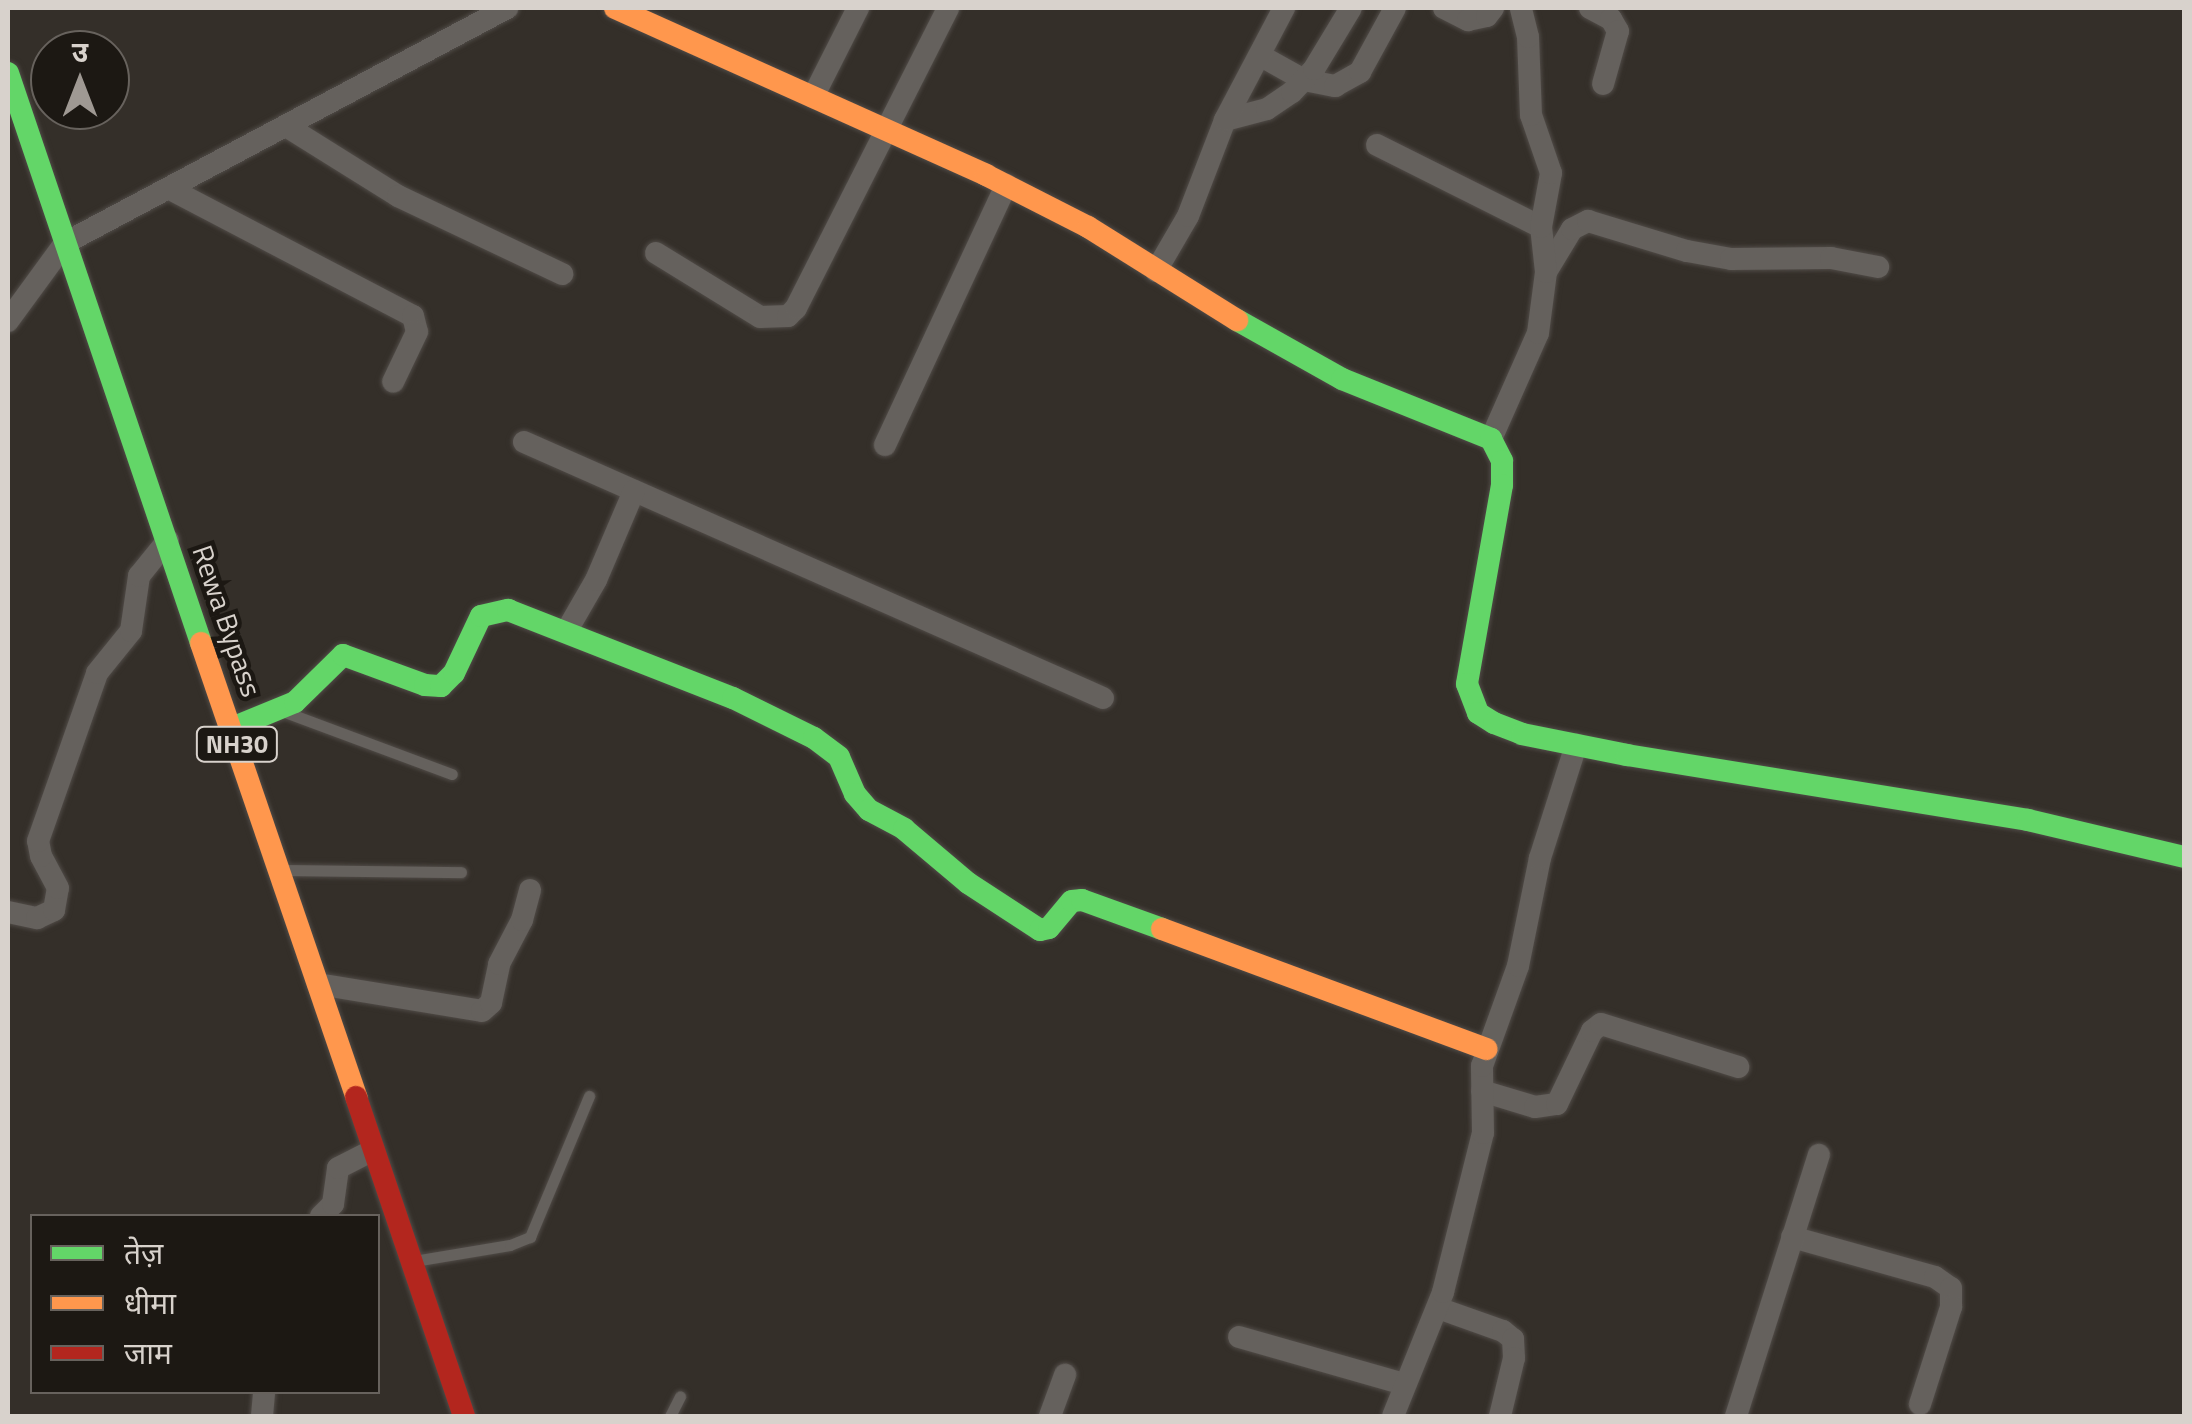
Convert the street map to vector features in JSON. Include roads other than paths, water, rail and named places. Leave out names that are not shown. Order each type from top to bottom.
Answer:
[{"type":"main road","points":[[615,8],[1006,185],[1088,226],[1311,363],[1491,439],[1502,461],[1502,485],[1468,665],[1470,698],[1478,713],[1494,723],[1522,734],[1576,745],[2028,820],[2184,857]]},
{"type":"main road","name":"Rewa Bypass","points":[[8,73],[464,1416]]},
{"type":"main road","points":[[232,728],[281,711],[343,656],[425,685],[441,686],[454,674],[474,626],[488,611],[508,610],[733,698],[814,738],[839,757],[855,794],[869,810],[904,829],[968,883],[1040,930],[1049,928],[1072,902],[1082,900],[1487,1049]]},
{"type":"street","points":[[8,320],[65,243],[507,8]]},
{"type":"street","points":[[812,97],[858,8]]},
{"type":"street","points":[[656,253],[760,317],[788,316],[796,308],[888,131],[948,8]]},
{"type":"street","points":[[1156,271],[1188,216],[1226,120],[1284,8]]},
{"type":"street","points":[[1226,120],[1267,109],[1304,80],[1351,8]]},
{"type":"street","points":[[1261,56],[1304,80],[1336,86],[1360,72],[1395,8]]},
{"type":"street","points":[[1444,8],[1468,20],[1487,16],[1492,8]]},
{"type":"street","points":[[1491,439],[1538,333],[1546,272],[1541,226],[1551,173],[1531,115],[1528,37],[1520,8]]},
{"type":"street","points":[[1590,8],[1611,19],[1618,31],[1603,84]]},
{"type":"street","points":[[286,126],[398,196],[562,274]]},
{"type":"street","points":[[1377,145],[1541,226]]},
{"type":"street","points":[[885,445],[1006,185]]},
{"type":"street","points":[[170,189],[413,316],[417,332],[393,382]]},
{"type":"street","points":[[1546,272],[1572,229],[1588,220],[1687,251],[1731,258],[1830,258],[1878,267]]},
{"type":"street","points":[[524,442],[1103,698]]},
{"type":"street","points":[[566,632],[596,580],[634,491]]},
{"type":"street","points":[[8,912],[43,918],[54,910],[57,883],[41,856],[38,840],[97,673],[132,631],[139,576],[168,540]]},
{"type":"street","points":[[1393,1416],[1438,1308],[1480,1149],[1487,1049],[1518,966],[1540,858],[1576,745]]},
{"type":"street","points":[[318,984],[482,1011],[491,1003],[499,964],[522,920],[530,890]]},
{"type":"street","points":[[1482,1091],[1535,1107],[1557,1104],[1592,1032],[1601,1024],[1738,1067]]},
{"type":"street","points":[[323,1214],[333,1204],[338,1168],[372,1151]]},
{"type":"street","points":[[1736,1416],[1819,1155]]},
{"type":"street","points":[[1792,1237],[1935,1278],[1951,1288],[1951,1307],[1920,1404]]},
{"type":"street","points":[[1438,1308],[1502,1331],[1512,1339],[1514,1358],[1500,1416]]},
{"type":"street","points":[[1239,1338],[1404,1384]]},
{"type":"street","points":[[1050,1416],[1065,1374]]},
{"type":"lane","points":[[281,711],[452,774]]},
{"type":"lane","points":[[279,870],[461,872]]},
{"type":"lane","points":[[411,1262],[510,1245],[530,1237],[589,1096]]},
{"type":"lane","points":[[670,1416],[680,1396]]}]
